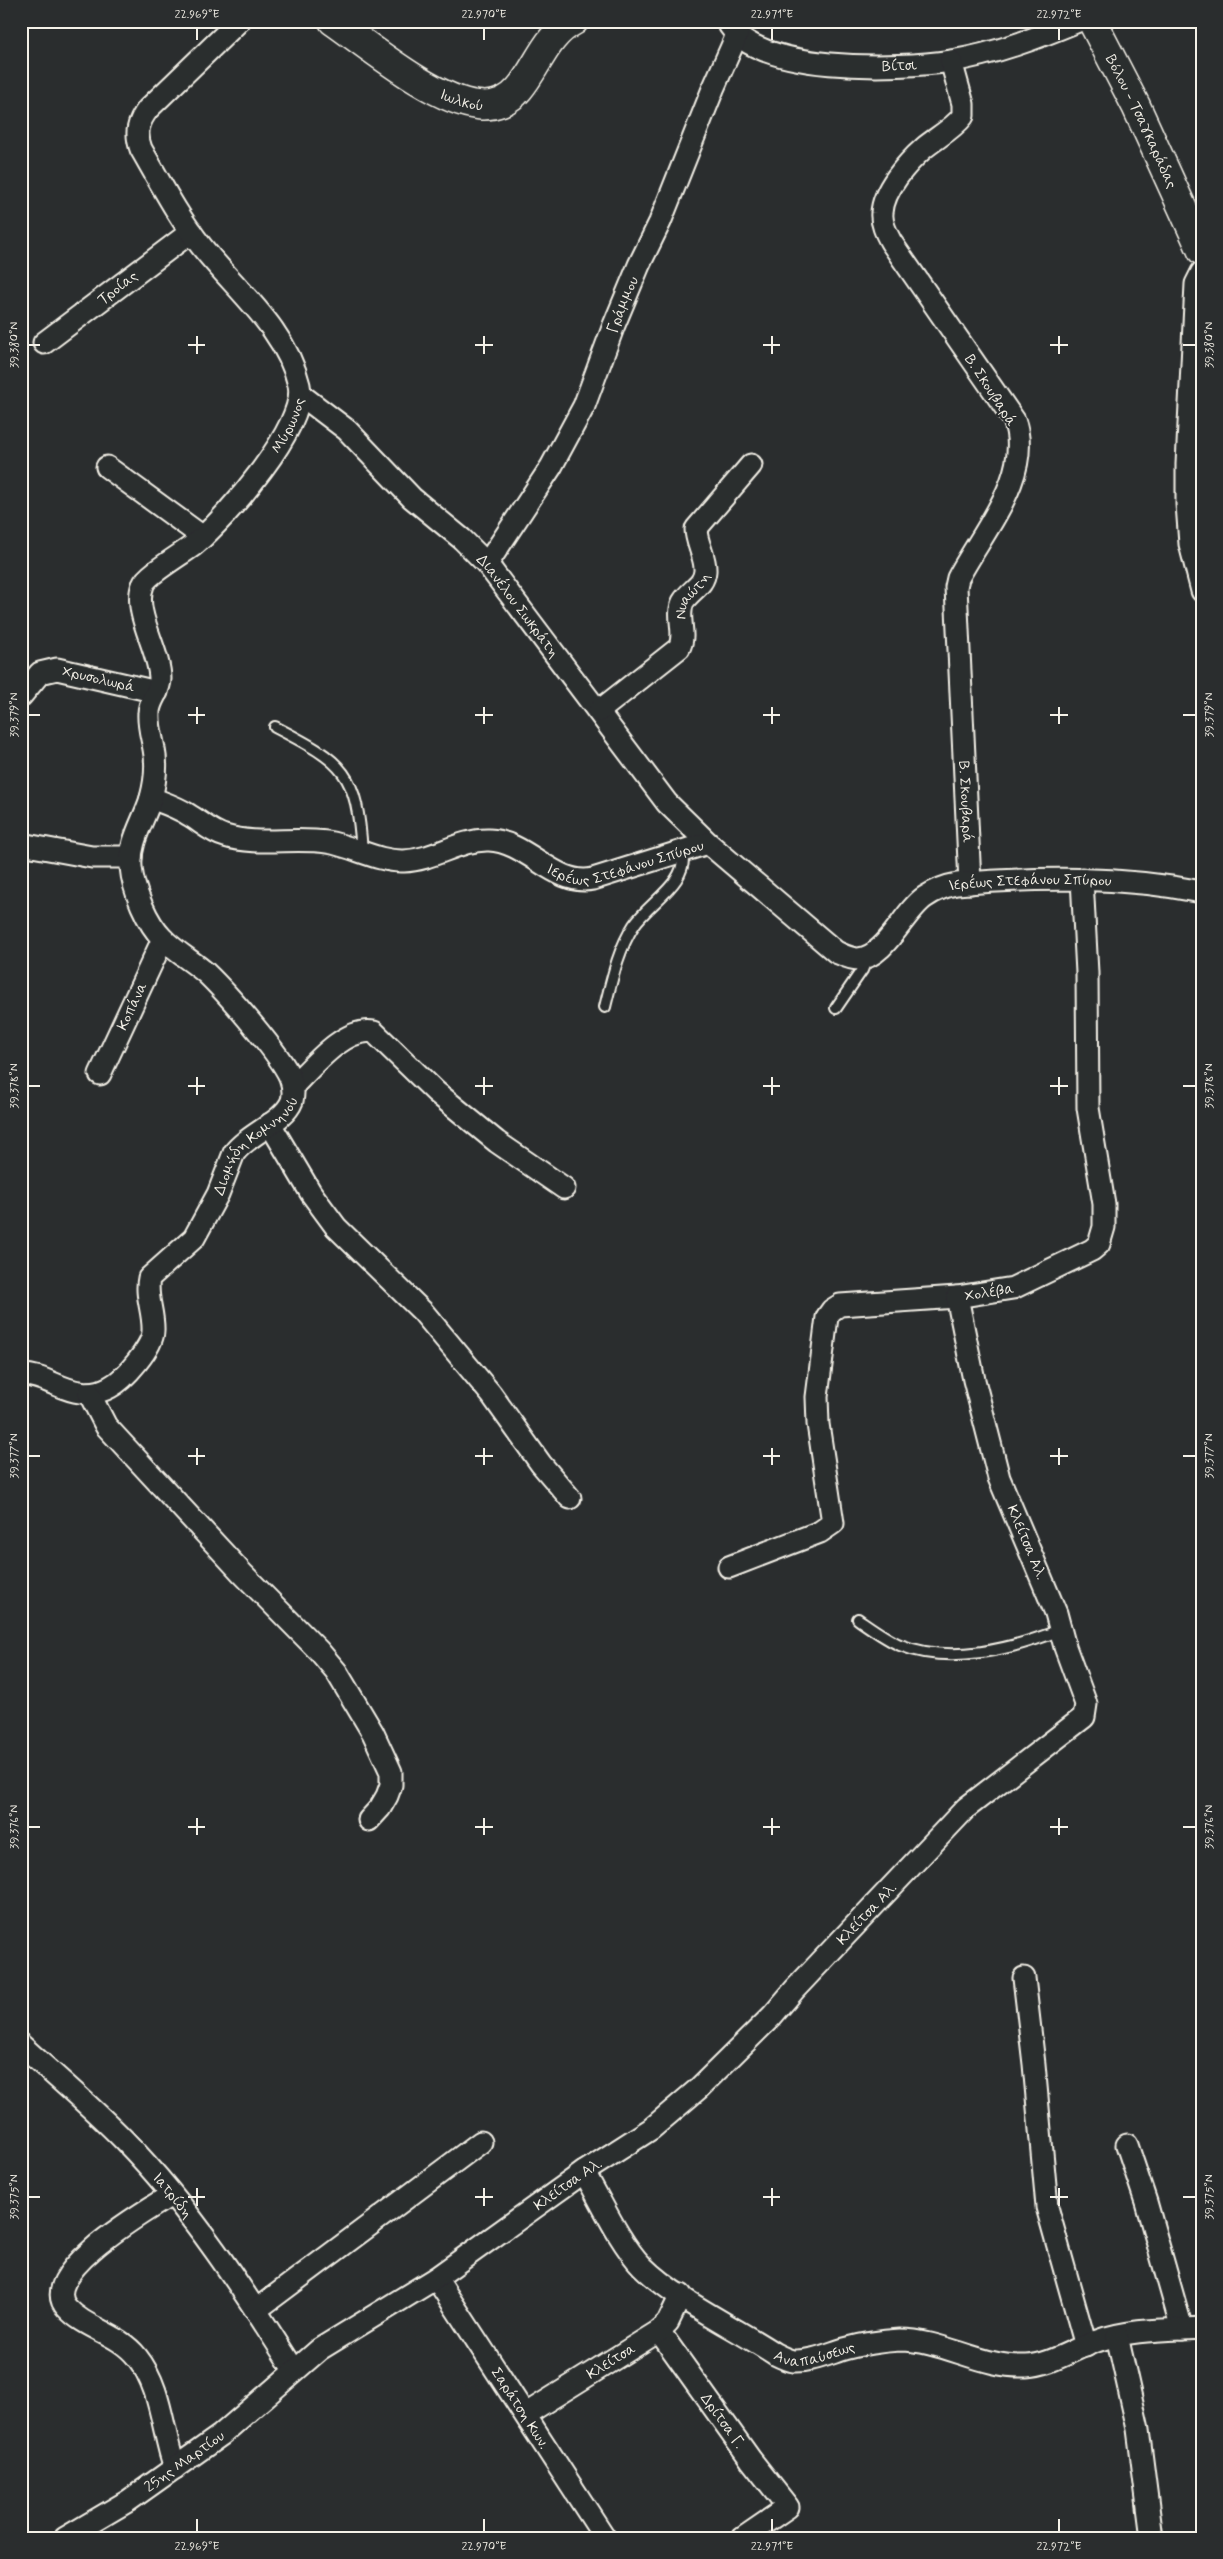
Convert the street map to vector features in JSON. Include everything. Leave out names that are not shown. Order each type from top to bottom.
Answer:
[{"type":"main road","name":"Ιωλκού","points":[[333,21],[404,70],[448,96],[469,104],[485,106],[499,103],[516,92],[555,36],[574,21]]},
{"type":"main road","name":"Βόλου - Τσαγκαράδας","points":[[1092,21],[1141,115],[1202,251]]},
{"type":"street","name":"Μύρωνος","points":[[151,798],[155,762],[148,716],[151,701],[157,692],[160,682],[158,662],[140,600],[142,586],[152,574],[176,559],[203,537],[231,510],[263,467],[298,410],[301,395],[294,370],[268,323],[191,232],[141,149],[138,129],[140,121],[148,109],[239,21]]},
{"type":"street","name":"Βίτσι","points":[[732,28],[766,51],[821,63],[900,66],[951,61],[1008,47],[1078,21]]},
{"type":"street","name":"Γράμμου","points":[[487,564],[551,467],[584,406],[638,265],[660,222],[713,89],[732,28]]},
{"type":"street","name":"Β. Σκουβαρά","points":[[951,61],[963,104],[962,116],[907,166],[884,202],[882,213],[884,229],[891,242],[1014,420],[1018,438],[1019,453],[1013,478],[958,578],[956,587],[970,883]]},
{"type":"street","name":"Τροίας","points":[[44,342],[191,232]]},
{"type":"street","points":[[1202,272],[1196,284],[1187,464],[1187,504],[1190,544],[1202,591]]},
{"type":"street","name":"Διανέλου Σωκράτη","points":[[301,395],[347,430],[412,498],[462,539],[487,564],[599,711],[652,786],[708,842]]},
{"type":"street","name":"Νυαώτη","points":[[599,711],[679,648],[682,637],[680,612],[684,601],[704,577],[705,568],[696,529],[751,466]]},
{"type":"street","points":[[107,467],[203,537]]},
{"type":"street","name":"Χρυσολωρά","points":[[21,696],[40,672],[57,669],[157,692]]},
{"type":"street","name":"Ιερέως Στεφάνου Σπύρου","points":[[151,798],[178,808],[223,836],[239,840],[328,842],[404,861],[432,856],[469,842],[489,840],[510,844],[570,878],[586,880],[708,842],[836,952],[849,958],[859,959],[875,953],[924,897],[946,886],[970,883],[1082,879],[1154,884],[1202,892]]},
{"type":"street","name":"Διομήδη Κομνηνού","points":[[21,1376],[34,1376],[74,1391],[89,1392],[105,1390],[120,1380],[151,1342],[153,1332],[148,1297],[149,1278],[194,1238],[218,1194],[234,1153],[240,1144],[270,1124],[285,1112],[291,1104],[293,1086],[284,1067],[212,980],[163,939],[153,926],[138,892],[132,872],[131,857],[135,838],[151,798]]},
{"type":"street","points":[[21,844],[92,857],[131,857]]},
{"type":"street","name":"Χολέβα","points":[[728,1567],[820,1532],[833,1523],[817,1410],[826,1323],[829,1312],[840,1305],[957,1297],[1018,1286],[1092,1250],[1102,1237],[1104,1204],[1088,1108],[1087,972],[1082,879]]},
{"type":"street","name":"Κοπάνα","points":[[100,1074],[163,939]]},
{"type":"street","points":[[293,1086],[347,1037],[359,1031],[374,1032],[436,1092],[497,1142],[564,1188]]},
{"type":"street","points":[[270,1124],[311,1193],[336,1227],[423,1312],[491,1394],[541,1464],[570,1498]]},
{"type":"street","name":"Κλείτσα Αλ.","points":[[294,2370],[327,2343],[436,2278],[584,2172],[652,2129],[698,2089],[772,2016],[795,1989],[966,1808],[1084,1717],[1086,1704],[1060,1630],[1036,1563],[999,1478],[974,1380],[957,1297]]},
{"type":"street","points":[[89,1392],[106,1426],[242,1573],[320,1651],[336,1672],[390,1766],[391,1785],[387,1796],[380,1808],[369,1820]]},
{"type":"street","points":[[1024,1978],[1047,2207],[1086,2346]]},
{"type":"street","name":"Ιατρίδη","points":[[21,2045],[125,2141],[171,2195],[235,2276],[294,2370]]},
{"type":"street","points":[[256,2310],[481,2142]]},
{"type":"street","points":[[1127,2145],[1192,2329]]},
{"type":"street","name":"Αναπαύσεως","points":[[584,2172],[634,2256],[650,2273],[681,2295],[775,2354],[794,2361],[813,2358],[865,2344],[901,2340],[929,2344],[988,2361],[1025,2366],[1041,2364],[1117,2336],[1141,2331],[1192,2329]]},
{"type":"street","points":[[171,2195],[94,2247],[66,2278],[61,2294],[66,2308],[117,2338],[143,2365],[158,2400],[175,2468]]},
{"type":"street","name":"Σαράτση Κων.","points":[[436,2278],[605,2538]]},
{"type":"street","name":"Κλείτσα","points":[[526,2414],[659,2332],[668,2322],[681,2295]]},
{"type":"street","name":"Δρίτσα Γ.","points":[[659,2332],[751,2460],[788,2507],[744,2538]]},
{"type":"street","points":[[1117,2336],[1138,2429],[1152,2538]]},
{"type":"street","name":"25ης Μαρτίου","points":[[66,2538],[120,2506],[175,2468],[248,2414],[294,2370]]},
{"type":"lane","points":[[276,727],[322,751],[339,767],[355,797],[359,814],[362,852]]},
{"type":"lane","points":[[605,1007],[623,944],[638,918],[676,879],[684,861],[682,851]]},
{"type":"lane","points":[[836,1008],[862,970],[867,957]]},
{"type":"lane","points":[[858,1619],[900,1645],[933,1653],[969,1653],[1009,1647],[1034,1641],[1060,1630]]}]
